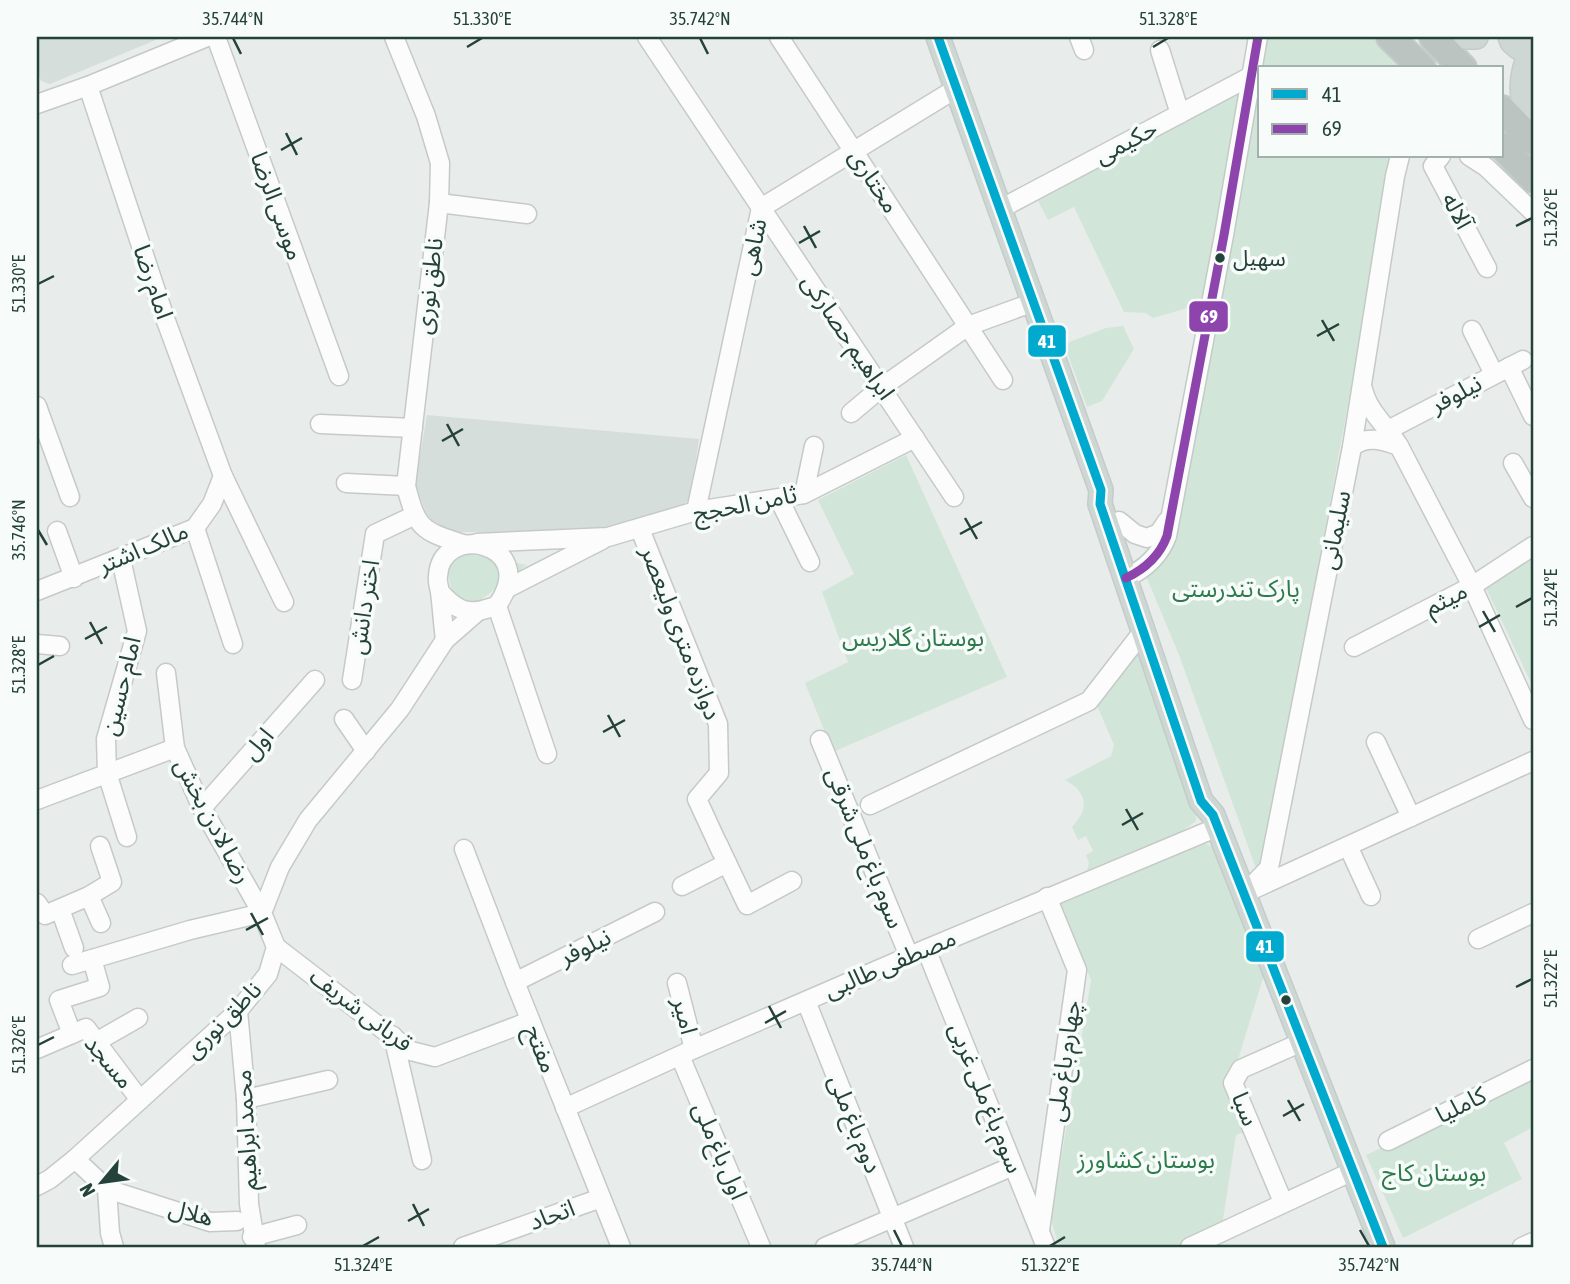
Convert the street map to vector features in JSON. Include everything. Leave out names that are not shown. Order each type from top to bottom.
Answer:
[{"type":"highway","points":[[1390,37],[1420,66]]},
{"type":"highway","points":[[1433,37],[1461,66]]},
{"type":"highway","points":[[1504,111],[1533,141]]},
{"type":"highway","points":[[1504,148],[1533,179]]},
{"type":"main road","points":[[938,37],[1101,490],[1100,504],[1132,575],[1215,798],[1215,821]]},
{"type":"main road","points":[[1457,37],[1476,37]]},
{"type":"main road","points":[[1510,37],[1520,48],[1533,47],[1524,68],[1521,89],[1527,115],[1533,126]]},
{"type":"main road","points":[[1101,490],[1111,500],[1119,521],[1144,630],[1201,801],[1215,821],[1383,1247]]},
{"type":"street","points":[[37,104],[207,37]]},
{"type":"street","name":"موسی الرضا","points":[[216,37],[339,376]]},
{"type":"street","name":"ناطق نوری","points":[[394,37],[426,116],[440,163],[439,203],[406,486],[414,516]]},
{"type":"street","name":"ابراهیم حصارکی","points":[[647,37],[954,497]]},
{"type":"street","name":"مختاری","points":[[779,37],[1003,380]]},
{"type":"street","points":[[1132,575],[1163,545],[1258,37]]},
{"type":"street","points":[[1160,50],[1180,114]]},
{"type":"street","name":"حکیمی","points":[[1000,209],[1253,75]]},
{"type":"street","name":"امام رضا","points":[[88,86],[166,321],[223,476],[284,602]]},
{"type":"street","name":"شاهی","points":[[696,511],[761,208],[957,88]]},
{"type":"street","name":"سلیمانی","points":[[1244,894],[1269,867],[1352,447],[1400,158]]},
{"type":"street","name":"آلاله","points":[[1439,158],[1433,166],[1487,268]]},
{"type":"street","points":[[1472,158],[1486,167],[1533,212]]},
{"type":"street","points":[[439,203],[527,214]]},
{"type":"street","points":[[851,413],[882,387],[968,326],[1034,302]]},
{"type":"street","points":[[1472,330],[1509,367],[1533,416]]},
{"type":"street","name":"نیلوفر","points":[[1390,429],[1509,367]]},
{"type":"street","points":[[1363,385],[1365,397],[1372,410],[1390,429],[1472,586],[1533,720]]},
{"type":"street","points":[[37,406],[70,497]]},
{"type":"street","points":[[320,424],[412,428]]},
{"type":"street","name":"ثامن الحجج","points":[[608,537],[696,511],[804,494],[915,438]]},
{"type":"street","points":[[1352,447],[1363,439],[1378,439],[1399,446]]},
{"type":"street","points":[[804,494],[814,446]]},
{"type":"street","points":[[1513,463],[1533,498]]},
{"type":"street","name":"مالک اشتر","points":[[37,591],[195,528],[212,504],[223,476]]},
{"type":"street","points":[[346,483],[406,486]]},
{"type":"street","points":[[779,499],[810,562]]},
{"type":"street","points":[[1119,521],[1135,534],[1147,538],[1159,533],[1170,515]]},
{"type":"street","points":[[414,516],[432,534],[470,544],[495,550],[505,560],[509,573],[508,588],[497,606],[477,612],[460,610],[451,604],[439,584],[442,562],[452,551],[470,544],[608,537]]},
{"type":"street","name":"اختر دانش","points":[[352,680],[375,534],[414,516]]},
{"type":"street","points":[[195,528],[233,644]]},
{"type":"street","name":"دوازده متری ولیعصر","points":[[640,529],[718,723],[719,773],[697,799],[722,853]]},
{"type":"street","points":[[57,531],[74,578]]},
{"type":"street","points":[[432,534],[445,640]]},
{"type":"street","points":[[508,588],[608,537]]},
{"type":"street","name":"میثم","points":[[1354,647],[1472,586],[1533,546]]},
{"type":"street","name":"امام حسین","points":[[121,559],[137,631],[106,739],[107,773],[127,837]]},
{"type":"street","points":[[497,606],[547,754]]},
{"type":"street","points":[[276,947],[262,913],[280,867],[308,820],[400,709],[445,640],[477,612]]},
{"type":"street","points":[[870,805],[1090,701],[1144,630]]},
{"type":"street","points":[[37,644],[60,646]]},
{"type":"street","points":[[166,673],[175,748]]},
{"type":"street","name":"اول","points":[[202,808],[315,680]]},
{"type":"street","points":[[344,719],[366,751]]},
{"type":"street","name":"سوم باغ ملی شرقی","points":[[820,740],[909,956]]},
{"type":"street","points":[[1376,742],[1411,817]]},
{"type":"street","name":"رضا لادن بخش","points":[[37,800],[175,748],[202,808],[262,913]]},
{"type":"street","points":[[1244,894],[1533,761]]},
{"type":"street","name":"مصطفی طالبی","points":[[565,1108],[1215,821]]},
{"type":"street","points":[[37,903],[45,915],[89,896],[112,882],[100,846]]},
{"type":"street","points":[[1348,846],[1371,896]]},
{"type":"street","name":"مفتح","points":[[464,849],[514,982],[621,1247]]},
{"type":"street","points":[[682,886],[722,853],[747,905],[792,881]]},
{"type":"street","points":[[89,896],[101,923]]},
{"type":"street","name":"چهارم باغ ملی","points":[[1043,1239],[1077,970],[1047,897]]},
{"type":"street","points":[[60,909],[73,957],[92,959],[190,930],[262,913]]},
{"type":"street","name":"نیلوفر","points":[[514,982],[655,912]]},
{"type":"street","points":[[1478,939],[1533,913]]},
{"type":"street","name":"ناطق نوری","points":[[37,1185],[50,1179],[75,1159],[238,1012],[268,974],[276,947]]},
{"type":"street","name":"قربانی شریف","points":[[276,947],[411,1051],[435,1058],[530,1021]]},
{"type":"street","name":"سوم باغ ملی غربی","points":[[926,949],[1043,1239]]},
{"type":"street","points":[[72,1034],[59,1000],[100,987],[92,959]]},
{"type":"street","name":"امیر","points":[[677,983],[687,1052]]},
{"type":"street","name":"دوم باغ ملی","points":[[806,1000],[905,1247]]},
{"type":"street","name":"محمد ابراهیم","points":[[238,1012],[246,1100],[249,1204],[254,1242]]},
{"type":"street","points":[[96,1041],[138,1018]]},
{"type":"street","name":"مسجد","points":[[37,1049],[86,1028],[141,1100]]},
{"type":"street","points":[[393,1036],[422,1160]]},
{"type":"street","name":"سبا","points":[[1283,1202],[1233,1083],[1241,1069],[1293,1046]]},
{"type":"street","name":"اول باغ ملی","points":[[687,1052],[761,1247]]},
{"type":"street","name":"کاملیا","points":[[1388,1141],[1533,1069]]},
{"type":"street","points":[[246,1100],[328,1080]]},
{"type":"street","name":"هلال","points":[[75,1159],[107,1189],[210,1222],[237,1221]]},
{"type":"street","points":[[825,1247],[1013,1166]]},
{"type":"street","points":[[1190,1247],[1353,1171]]},
{"type":"street","points":[[107,1189],[110,1233],[114,1247]]},
{"type":"street","name":"اتحاد","points":[[463,1247],[601,1198]]},
{"type":"street","points":[[254,1242],[297,1226]]},
{"type":"street","points":[[1522,1247],[1533,1242]]},
{"type":"shaded area","points":[[37,37],[163,37],[50,84],[41,81],[37,71]]},
{"type":"shaded area","points":[[427,415],[699,439],[690,499],[669,516],[638,528],[440,532],[426,512],[415,485]]},
{"type":"green space","points":[[1267,37],[1372,37],[1402,66],[1261,66]]},
{"type":"green space","name":"پارک تندرستی","points":[[1258,82],[1258,158],[1393,158],[1266,856],[1257,871],[1179,655],[1146,576],[1164,556]]},
{"type":"green space","points":[[1244,90],[1205,303],[1153,318],[1146,313],[1124,312],[1074,207],[1048,220],[1038,201]]},
{"type":"green space","points":[[1123,326],[1134,349],[1102,401],[1087,407],[1064,344],[1106,328]]},
{"type":"green space","name":"بوستان گلاریس","points":[[906,455],[1007,677],[833,752],[805,683],[848,662],[822,592],[854,574],[818,500]]},
{"type":"green space","points":[[442,549],[527,565],[458,617]]},
{"type":"green space","points":[[1533,556],[1533,687],[1484,584]]},
{"type":"green space","points":[[1139,649],[1197,803],[1196,821],[1181,832],[1087,870],[1089,863],[1086,855],[1093,851],[1086,836],[1078,840],[1072,827],[1082,813],[1084,801],[1078,790],[1065,780],[1111,756],[1114,745],[1095,701]]},
{"type":"green space","name":"بوستان کشاورز","points":[[1201,841],[1216,849],[1264,975],[1237,1063],[1226,1079],[1232,1104],[1245,1132],[1236,1135],[1222,1226],[1178,1247],[1059,1247],[1051,1219],[1091,980],[1057,899]]},
{"type":"green space","name":"بوستان کاج","points":[[1533,1076],[1533,1127],[1504,1143],[1522,1179],[1403,1238],[1366,1155]]},
{"type":"transit line","name":"41","points":[[938,37],[1101,490],[1100,504],[1201,801],[1213,815],[1383,1247]]},
{"type":"transit line","name":"69","points":[[1126,578],[1151,561],[1167,536],[1258,37]]},
{"type":"place","name":"سهیل","points":[[1220,258]]}]
